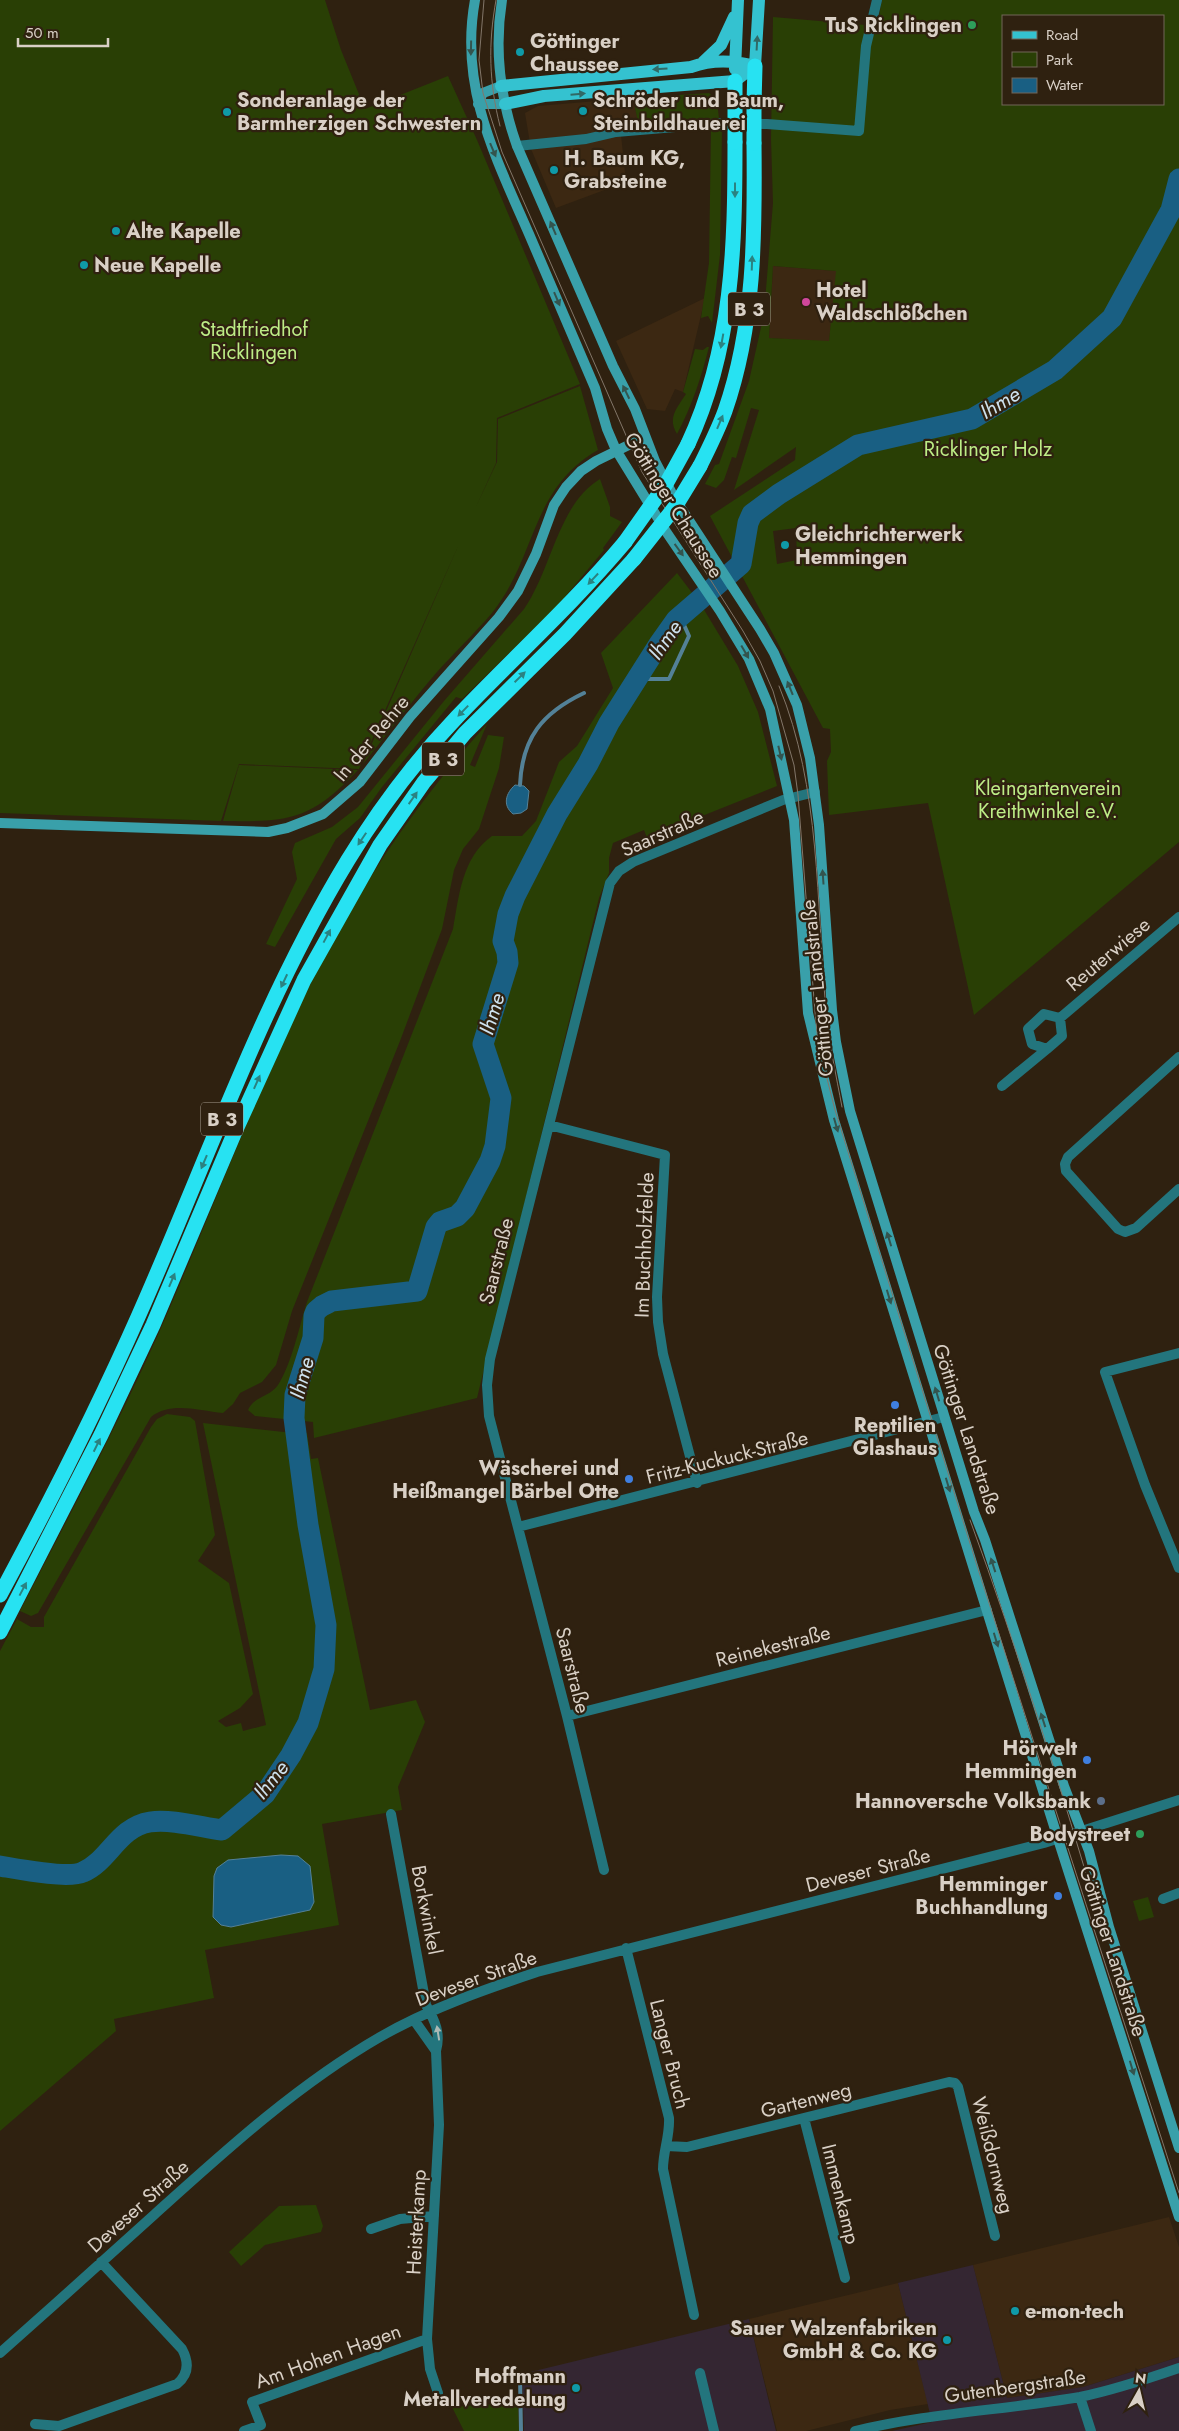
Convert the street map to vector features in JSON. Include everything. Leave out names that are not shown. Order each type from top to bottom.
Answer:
[{"type":"highway","name":"B 3","points":[[0,1632],[55,1530],[153,1325],[275,1042],[304,980],[375,854],[424,782],[465,733],[500,696],[565,634],[634,559],[675,507],[700,466],[725,411],[739,360],[747,320],[752,259],[755,66]]},
{"type":"highway","name":"B 3","points":[[0,1595],[86,1429],[138,1318],[252,1050],[300,949],[349,858],[408,773],[455,719],[571,603],[625,542],[666,484],[688,444],[701,416],[720,355],[733,258],[735,81]]},
{"type":"main road","name":"B 3","points":[[755,66],[759,0]]},
{"type":"main road","points":[[703,62],[721,45],[738,6]]},
{"type":"main road","name":"B 3","points":[[735,81],[738,6]]},
{"type":"main road","points":[[501,86],[616,72],[691,67],[703,62],[735,60],[755,66]]},
{"type":"main road","points":[[505,104],[544,96],[735,81],[755,66]]},
{"type":"street","name":"Göttinger Chaussee","points":[[475,0],[472,15],[470,60],[478,104],[490,143],[595,388],[607,429],[616,450],[667,533],[696,574],[749,659],[770,709],[790,798]]},
{"type":"street","name":"Göttinger Chaussee","points":[[502,0],[497,48],[501,86],[517,146],[613,366],[635,409],[655,461],[675,499],[741,596],[783,671],[797,705]]},
{"type":"street","points":[[517,146],[586,139],[616,132],[723,123],[767,124],[859,131],[866,46],[877,0]]},
{"type":"street","points":[[501,86],[483,93],[478,104],[505,104]]},
{"type":"street","name":"In der Rehre","points":[[0,823],[268,832],[294,826],[323,814],[360,782],[410,717],[510,603],[528,572],[554,505],[566,487],[581,471],[616,450],[645,437]]},
{"type":"street","name":"Göttinger Landstraße","points":[[797,705],[810,758],[815,792],[832,1010],[850,1111],[944,1417],[1080,1832],[1089,1851],[1109,1927],[1179,2148]]},
{"type":"street","name":"Saarstraße","points":[[604,1870],[567,1716],[489,1416],[488,1372],[548,1125],[610,883],[619,871],[633,862],[790,798],[815,792]]},
{"type":"street","name":"Göttinger Landstraße","points":[[790,798],[794,820],[806,998],[812,1038],[845,1156],[987,1610],[1063,1837],[1179,2216]]},
{"type":"street","name":"Reuterwiese","points":[[1060,1018],[1179,917]]},
{"type":"street","name":"Reuterwiese","points":[[1047,1049],[1032,1044],[1028,1029],[1044,1014],[1060,1018]]},
{"type":"street","name":"Reuterwiese","points":[[1002,1086],[1062,1036],[1060,1018]]},
{"type":"street","points":[[1179,1057],[1068,1158],[1065,1164],[1066,1171],[1072,1178],[1118,1229],[1125,1232],[1136,1228],[1179,1189]]},
{"type":"street","name":"Im Buchholzfelde","points":[[548,1125],[665,1155],[657,1297],[658,1322],[664,1354],[697,1483]]},
{"type":"street","points":[[1179,1353],[1105,1372],[1145,1486],[1179,1568]]},
{"type":"street","name":"Fritz-Kuckuck-Straße","points":[[518,1527],[697,1483],[944,1417]]},
{"type":"street","name":"Reinekestraße","points":[[567,1716],[987,1610]]},
{"type":"street","name":"Deveser Straße","points":[[0,2353],[240,2138],[289,2098],[357,2051],[430,2012],[483,1990],[537,1972],[1063,1837],[1179,1800]]},
{"type":"street","name":"Borkwinkel","points":[[391,1814],[426,2004],[430,2012]]},
{"type":"street","points":[[1163,1899],[1179,1893]]},
{"type":"street","name":"Langer Bruch","points":[[626,1948],[668,2118],[670,2131],[663,2169],[694,2315]]},
{"type":"street","name":"Heisterkamp","points":[[430,2012],[439,2034],[436,2051],[439,2125],[427,2339],[430,2369],[438,2393]]},
{"type":"street","points":[[414,2020],[436,2051]]},
{"type":"street","name":"Gartenweg","points":[[666,2146],[687,2147],[949,2082],[955,2083]]},
{"type":"street","name":"Weißdornweg","points":[[955,2083],[958,2087],[995,2236]]},
{"type":"street","name":"Immenkamp","points":[[804,2118],[844,2278]]},
{"type":"street","points":[[371,2229],[400,2219],[434,2216]]},
{"type":"street","points":[[35,2424],[59,2426],[177,2384],[185,2375],[187,2367],[182,2349],[101,2262]]},
{"type":"street","name":"Am Hohen Hagen","points":[[244,2431],[261,2425],[252,2402],[427,2339]]},
{"type":"street","name":"Gutenbergstraße","points":[[854,2431],[915,2418],[1080,2397],[1179,2368]]},
{"type":"street","points":[[700,2372],[714,2431]]},
{"type":"street","points":[[1080,2397],[1091,2431]]},
{"type":"shaded area","points":[[633,98],[641,133],[621,135],[626,182],[556,208],[531,149],[525,113],[538,106]]},
{"type":"shaded area","points":[[773,266],[837,271],[829,342],[769,338]]},
{"type":"shaded area","points":[[705,298],[683,392],[675,389],[665,411],[647,409],[616,341]]},
{"type":"shaded area","points":[[1169,2217],[1179,2247],[1179,2357],[1083,2387],[1007,2398],[973,2265]]},
{"type":"shaded area","points":[[973,2265],[1007,2398],[1083,2387],[1179,2357],[1179,2431],[892,2431],[932,2422],[898,2283]]},
{"type":"shaded area","points":[[898,2283],[928,2404],[890,2410],[806,2431],[777,2431],[749,2319]]},
{"type":"shaded area","points":[[749,2319],[776,2431],[524,2431],[522,2374]]},
{"type":"green space","name":"Stadtfriedhof Ricklingen","points":[[0,0],[325,0],[341,50],[365,109],[448,76],[580,384],[497,418],[496,463],[475,509],[497,462],[498,419],[580,386],[598,450],[576,466],[559,484],[546,504],[507,592],[492,613],[437,672],[363,764],[459,544],[359,769],[239,764],[221,821],[0,813]]},
{"type":"green space","name":"Ricklinger Holz","points":[[882,0],[1179,0],[1179,842],[974,1015],[928,803],[829,815],[827,761],[831,752],[830,729],[823,728],[710,516],[795,460],[796,447],[734,490],[759,410],[751,408],[736,458],[732,457],[724,480],[716,488],[705,484],[715,465],[719,464],[749,381],[764,314],[773,203],[771,139],[773,17],[877,26]],"holes":[[[773,266],[836,271],[829,341],[769,338]],[[796,528],[797,560],[777,564],[773,531]]]},
{"type":"green space","points":[[709,93],[717,100],[719,119],[639,127],[633,98]]},
{"type":"green space","points":[[711,128],[722,128],[720,255],[712,323],[708,316],[701,318],[709,263]]},
{"type":"green space","points":[[709,347],[696,392],[677,434],[673,423],[674,413],[686,394],[683,392],[695,349],[703,350]]},
{"type":"green space","points":[[600,479],[610,507],[610,516],[622,522],[603,548],[604,550],[559,604],[462,699],[456,697],[382,787],[360,818],[336,839],[275,947],[266,944],[297,879],[292,852],[295,843],[332,827],[358,807],[444,701],[524,609],[534,593],[557,538],[574,504],[586,490]]},
{"type":"green space","points":[[677,573],[696,598],[663,634],[635,675],[534,853],[539,856],[653,660],[667,640],[700,603],[738,666],[758,712],[777,786],[647,838],[644,830],[613,843],[609,858],[609,873],[599,898],[477,1398],[314,1438],[313,1422],[255,1416],[248,1410],[251,1405],[275,1389],[287,1366],[307,1302],[453,929],[460,891],[468,866],[482,845],[492,836],[522,836],[536,821],[559,762],[577,746],[613,688],[601,653]]},
{"type":"green space","points":[[487,724],[470,765],[475,767],[488,735],[504,737],[499,768],[479,829],[463,849],[454,870],[442,929],[400,1041],[292,1311],[276,1365],[262,1382],[240,1393],[233,1404],[223,1413],[176,1408],[167,1409],[151,1417],[38,1613],[31,1616],[20,1611],[97,1463],[151,1350],[275,1058],[323,959],[365,886],[397,838],[449,768]]},
{"type":"green space","points":[[239,765],[358,770],[327,799],[298,815],[266,820],[223,821]]},
{"type":"green space","points":[[167,1414],[190,1417],[195,1421],[215,1535],[198,1561],[229,1583],[253,1694],[240,1708],[218,1721],[226,1727],[241,1723],[243,1731],[266,1725],[203,1423],[293,1433],[297,1477],[323,1625],[321,1669],[305,1722],[289,1753],[296,1752],[311,1724],[327,1670],[329,1623],[298,1433],[307,1433],[311,1459],[318,1458],[370,1710],[416,1700],[425,1722],[398,1787],[402,1810],[322,1824],[339,1925],[205,1950],[214,1998],[114,2019],[116,2031],[0,2131],[0,1651],[17,1619],[31,1627],[44,1627],[44,1617],[157,1419]],"holes":[[[281,1855],[306,1878],[311,1890],[310,1910],[231,1927],[221,1925],[213,1917],[214,1876],[229,1860]]]},
{"type":"green space","points":[[1148,1897],[1154,1917],[1139,1921],[1133,1901]]},
{"type":"green space","points":[[316,2205],[323,2226],[321,2232],[265,2245],[241,2266],[229,2252],[279,2206]]},
{"type":"green space","points":[[518,2402],[519,2431],[464,2431],[452,2407]]},
{"type":"water","points":[[515,785],[524,786],[529,791],[527,809],[521,813],[513,814],[506,803],[509,792]]},
{"type":"water","points":[[281,1855],[298,1856],[310,1866],[314,1902],[310,1910],[231,1927],[221,1925],[213,1917],[214,1876],[217,1868],[228,1860]]},
{"type":"waterway","name":"Ihme","points":[[0,1866],[55,1874],[76,1874],[92,1867],[122,1837],[139,1825],[159,1821],[222,1830],[265,1794],[291,1755],[308,1723],[324,1669],[326,1625],[308,1525],[294,1418],[295,1395],[313,1338],[314,1316],[316,1311],[332,1301],[417,1291],[436,1227],[440,1222],[457,1216],[465,1208],[490,1161],[495,1146],[501,1098],[483,1044],[508,963],[503,941],[508,914],[515,896],[557,814],[588,764],[609,723],[676,620],[741,564],[748,523],[752,514],[779,494],[858,445],[972,419],[1055,370],[1112,318],[1171,210],[1179,179]]},
{"type":"waterway","points":[[637,679],[669,679],[689,636],[680,616]]},
{"type":"waterway","points":[[520,785],[525,754],[537,729],[557,709],[584,693]]},
{"type":"waterway","points":[[520,2376],[521,2431]]},
{"type":"tram line","points":[[484,0],[479,60],[483,93],[502,152],[642,472],[743,631],[760,661],[773,691],[794,765],[818,1043],[835,1110],[978,1569],[1179,2193]]},
{"type":"tram line","points":[[496,0],[493,16],[491,63],[496,110],[500,126]]},
{"type":"tram line","points":[[779,686],[793,725],[810,805],[818,887],[827,1022],[842,1107]]},
{"type":"tram line","points":[[970,1520],[1006,1620],[1039,1721],[1101,1924]]},
{"type":"place","name":"TuS Ricklingen","points":[[972,25]]},
{"type":"place","name":"Göttinger Chaussee","points":[[520,52]]},
{"type":"place","name":"Schröder und Baum, Steinbildhauerei","points":[[583,111]]},
{"type":"place","name":"Sonderanlage der Barmherzigen Schwestern","points":[[227,112]]},
{"type":"place","name":"H. Baum KG, Grabsteine","points":[[554,170]]},
{"type":"place","name":"Alte Kapelle","points":[[116,231]]},
{"type":"place","name":"Neue Kapelle","points":[[84,265]]},
{"type":"place","name":"Hotel Waldschlößchen","points":[[806,302]]},
{"type":"place","name":"Gleichrichterwerk Hemmingen","points":[[785,545]]},
{"type":"place","name":"Reptilien Glashaus","points":[[895,1405]]},
{"type":"place","name":"Wäscherei und Heißmangel Bärbel Otte","points":[[629,1479]]},
{"type":"place","name":"Hörwelt Hemmingen","points":[[1087,1760]]},
{"type":"place","name":"Hannoversche Volksbank","points":[[1101,1801]]},
{"type":"place","name":"Bodystreet","points":[[1140,1834]]},
{"type":"place","name":"Hemminger Buchhandlung","points":[[1058,1896]]},
{"type":"place","name":"e-mon-tech","points":[[1015,2311]]},
{"type":"place","name":"Sauer Walzenfabriken GmbH & Co. KG","points":[[947,2340]]},
{"type":"place","name":"Hoffmann Metallveredelung","points":[[576,2388]]},
{"type":"park label","name":"Kleingartenverein Kreithwinkel e.V.","points":[[1048,800]]}]
